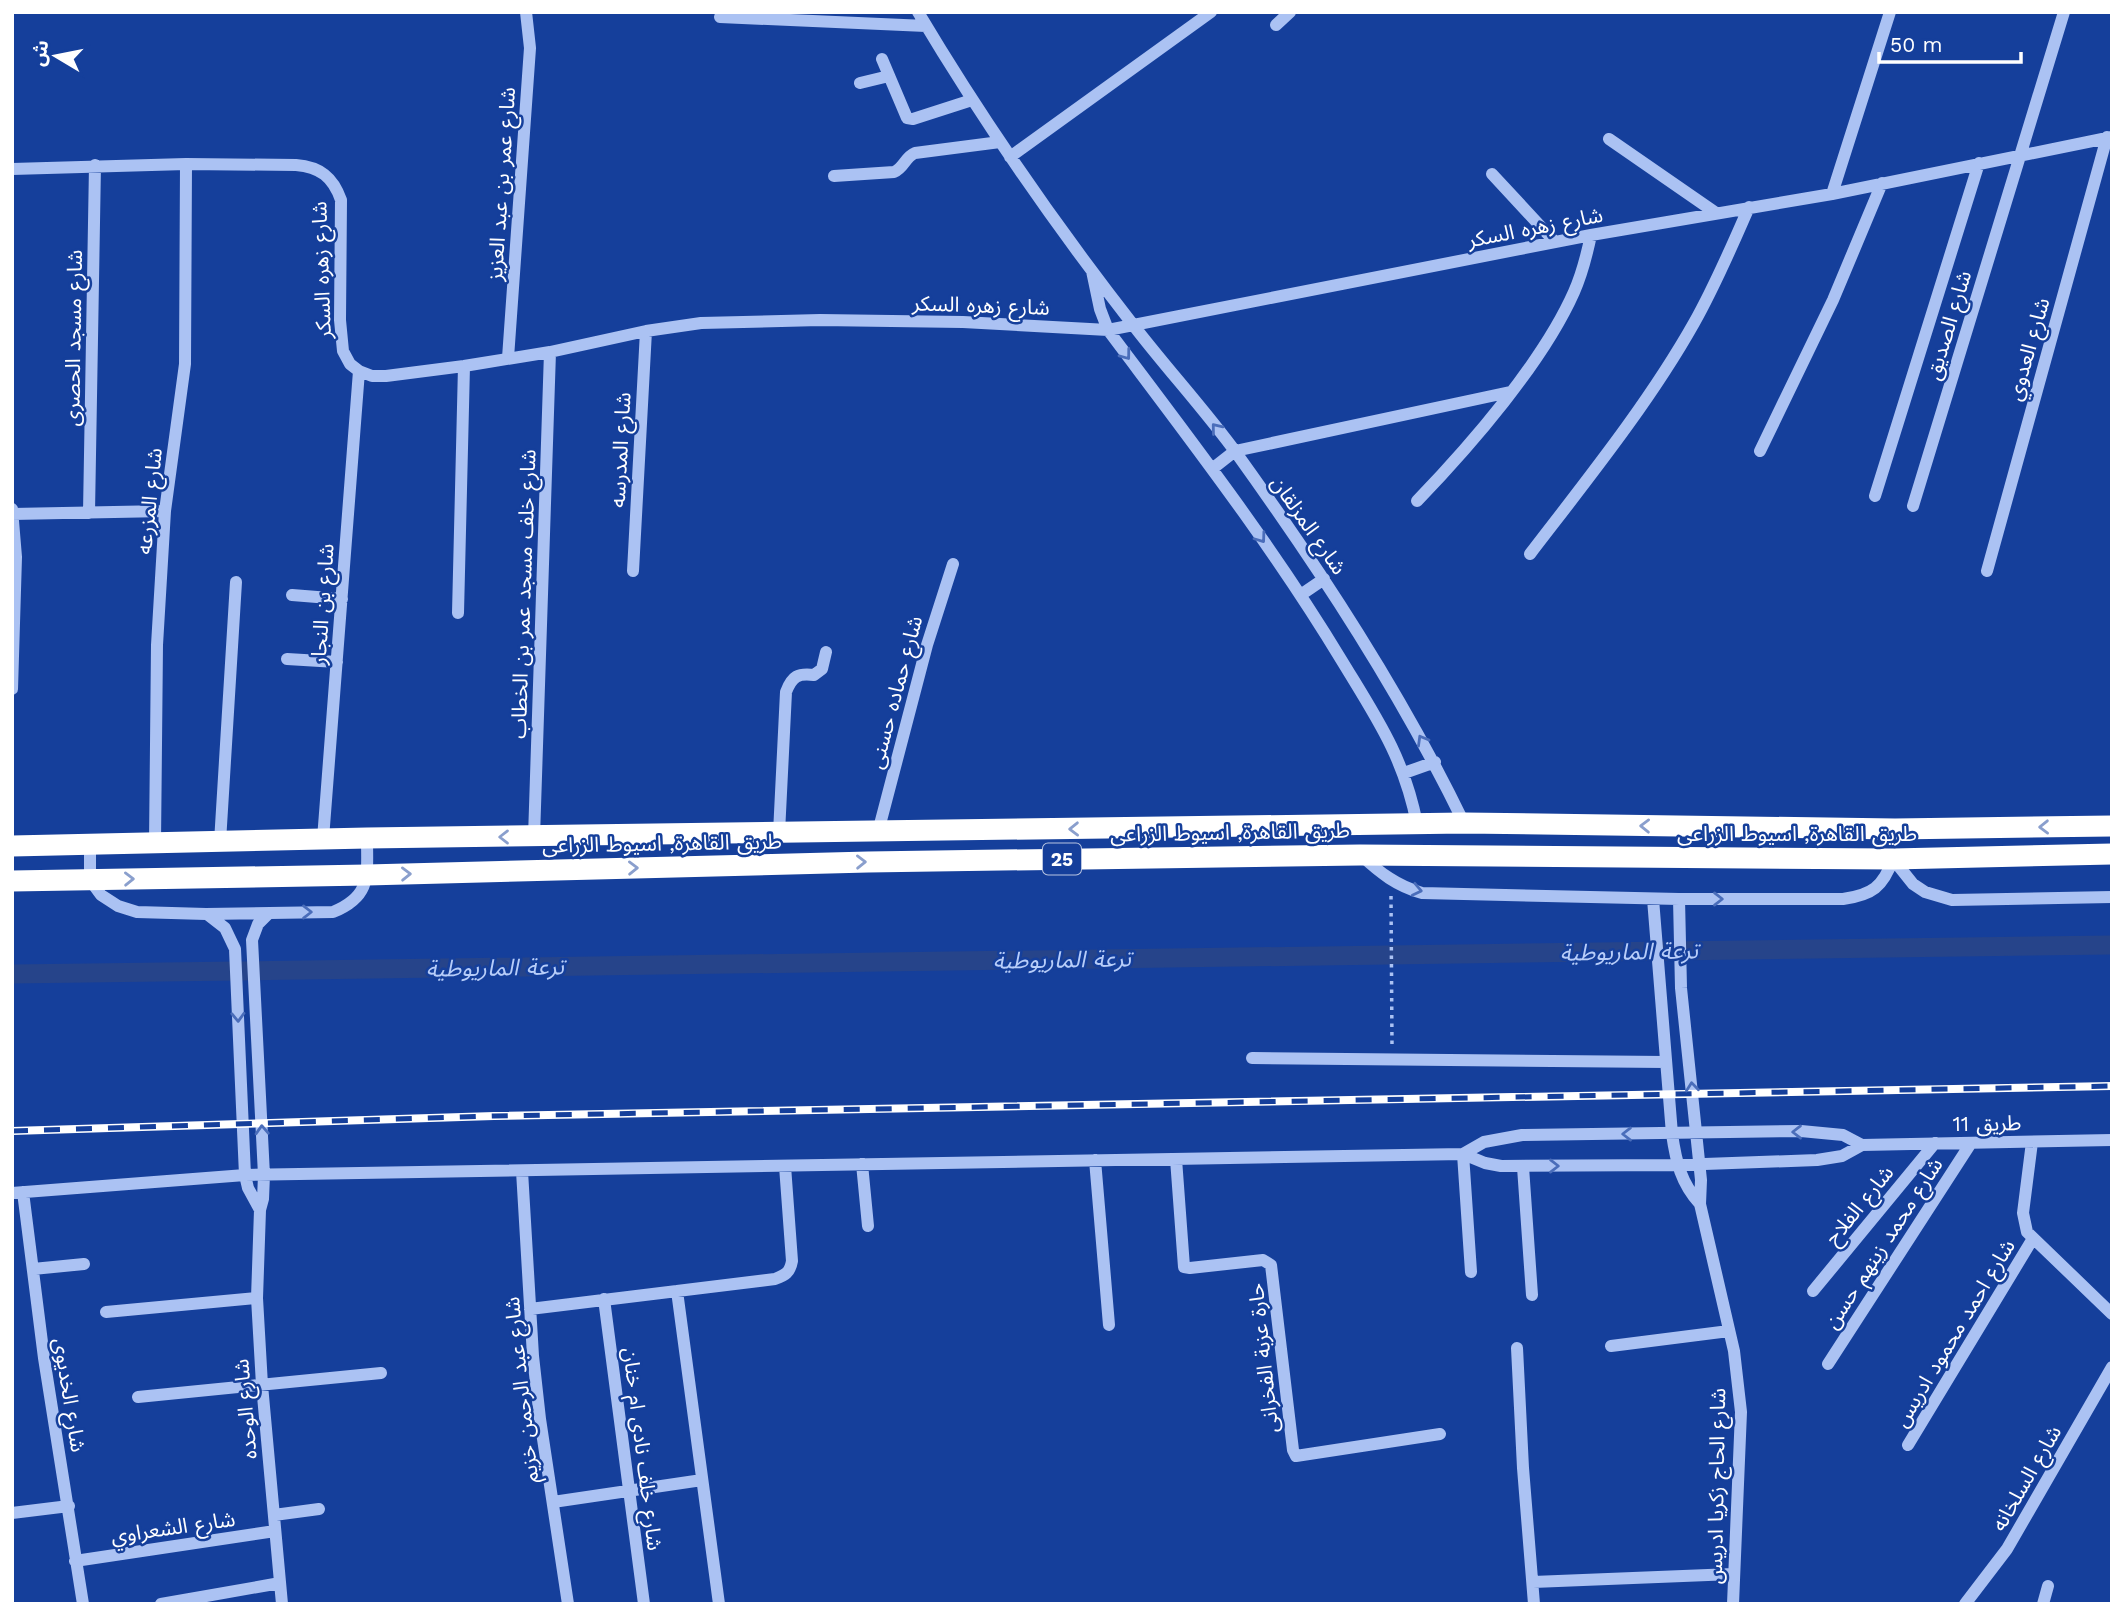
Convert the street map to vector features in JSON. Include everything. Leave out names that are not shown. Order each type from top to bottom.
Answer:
[{"type":"highway","name":"طريق القاهرة, اسيوط الزراعى","points":[[12,846],[367,838],[1464,823],[1895,829],[2112,826]]},
{"type":"highway","points":[[1354,826],[1360,855]]},
{"type":"highway","points":[[1893,859],[1895,829]]},
{"type":"highway","name":"طريق القاهرة, اسيوط الزراعى","points":[[12,881],[882,862],[1360,855],[1893,859],[2112,854]]},
{"type":"street","name":"شارع عمر بن عبد العزيز","points":[[508,358],[530,48],[526,12]]},
{"type":"street","name":"شارع المزلقان","points":[[918,12],[1010,157],[1132,324],[1235,452],[1324,579],[1435,762],[1464,823]]},
{"type":"street","points":[[1010,157],[1211,12]]},
{"type":"street","points":[[1276,25],[1290,12]]},
{"type":"street","points":[[1832,194],[1890,12]]},
{"type":"street","name":"شارع الصديق","points":[[1913,506],[2064,12]]},
{"type":"street","points":[[720,17],[926,26]]},
{"type":"street","points":[[882,59],[907,118],[914,119],[972,100]]},
{"type":"street","points":[[860,83],[889,76]]},
{"type":"street","name":"شارع زهره السكر","points":[[12,169],[186,164],[311,167],[325,173],[335,185],[341,200],[343,351],[350,364],[359,371],[372,376],[386,376],[550,352],[646,331],[701,323],[820,320],[1108,330],[1591,235],[1832,194],[2109,137]]},
{"type":"street","name":"شارع العدوي","points":[[1987,571],[2109,137]]},
{"type":"street","points":[[1609,139],[1716,212]]},
{"type":"street","points":[[834,176],[894,172],[915,153],[1000,142]]},
{"type":"street","points":[[1875,496],[1979,163]]},
{"type":"street","name":"شارع المزرعه","points":[[155,843],[157,653],[165,511],[186,364],[186,164]]},
{"type":"street","name":"شارع مسجد الحصرى","points":[[89,513],[96,165]]},
{"type":"street","points":[[1492,174],[1555,242]]},
{"type":"street","points":[[1760,452],[1833,300],[1882,183]]},
{"type":"street","points":[[1530,554],[1659,379],[1694,323],[1749,207]]},
{"type":"street","points":[[1417,501],[1446,471],[1510,392],[1564,313],[1576,289],[1591,235]]},
{"type":"street","name":"شارع المزلقان","points":[[1092,270],[1100,309],[1108,330],[1302,594],[1388,737],[1404,773],[1417,824]]},
{"type":"street","name":"شارع المدرسه","points":[[633,571],[646,331]]},
{"type":"street","name":"شارع خلف مسجد عمر بن الخطاب","points":[[534,837],[550,352]]},
{"type":"street","points":[[458,613],[464,366]]},
{"type":"street","name":"شارع بن النجار","points":[[323,839],[359,371]]},
{"type":"street","points":[[1212,469],[1235,452],[1510,392]]},
{"type":"street","points":[[12,690],[16,557],[13,513],[165,511]]},
{"type":"street","name":"شارع حماده حسنى","points":[[878,832],[927,645],[953,564]]},
{"type":"street","points":[[1302,594],[1324,579]]},
{"type":"street","points":[[220,842],[236,582]]},
{"type":"street","points":[[292,595],[342,599]]},
{"type":"street","points":[[779,833],[786,692],[791,679],[800,674],[814,675],[822,668],[826,652]]},
{"type":"street","points":[[287,659],[337,662]]},
{"type":"street","points":[[1404,773],[1435,762]]},
{"type":"street","points":[[90,844],[90,880],[101,895],[118,906],[137,912],[333,912],[350,905],[362,892],[367,875],[367,838]]},
{"type":"street","points":[[1360,855],[1391,880],[1422,893],[1653,899],[1861,897],[1887,877],[1893,859]]},
{"type":"street","points":[[1893,859],[1913,884],[1925,892],[1952,900],[2112,897]]},
{"type":"street","name":"شارع الحاج زكريا ادريس","points":[[1653,899],[1676,1166],[1684,1183],[1700,1204]]},
{"type":"street","name":"شارع الحاج زكريا ادريس","points":[[1679,899],[1681,988],[1699,1165],[1700,1204],[1734,1351],[1741,1412],[1733,1604]]},
{"type":"street","name":"شارع الوحده","points":[[269,912],[258,925],[251,948],[264,1175],[257,1298],[262,1385],[282,1604]]},
{"type":"street","name":"شارع الوحده","points":[[206,914],[225,928],[235,949],[245,1175],[248,1188],[260,1210]]},
{"type":"street","points":[[1252,1058],[1666,1062]]},
{"type":"street","name":"طريق 11","points":[[1463,1154],[1484,1142],[1522,1135],[1823,1132],[1843,1135],[1862,1145]]},
{"type":"street","name":"طريق 11","points":[[1463,1154],[1485,1163],[1522,1167],[1676,1166],[1817,1160],[1842,1156],[1862,1145],[2112,1140]]},
{"type":"street","points":[[2032,1142],[2023,1213],[2027,1232],[2032,1240],[2112,1314]]},
{"type":"street","name":"شارع الفلاح","points":[[1813,1292],[1935,1143]]},
{"type":"street","name":"شارع محمد زينهم حسن","points":[[1828,1364],[1971,1143]]},
{"type":"street","points":[[18,1192],[245,1175],[1463,1154],[1471,1272]]},
{"type":"street","name":"حارة عزبة الفخرانى","points":[[1176,1159],[1184,1267],[1262,1260],[1272,1265],[1293,1450],[1296,1456],[1440,1434]]},
{"type":"street","points":[[1095,1160],[1109,1325]]},
{"type":"street","points":[[862,1164],[868,1226]]},
{"type":"street","points":[[530,1309],[775,1279],[786,1274],[791,1269],[785,1166]]},
{"type":"street","points":[[1522,1167],[1532,1296]]},
{"type":"street","name":"شارع عبد الرحمن خزيم","points":[[522,1171],[540,1419],[568,1604]]},
{"type":"street","name":"شارع الخديوى","points":[[18,1192],[33,1269],[44,1358],[83,1604]]},
{"type":"street","name":"شارع احمد محمود ادريس","points":[[1908,1446],[2032,1240]]},
{"type":"street","points":[[33,1269],[84,1264]]},
{"type":"street","points":[[677,1291],[719,1604]]},
{"type":"street","points":[[106,1312],[257,1298]]},
{"type":"street","name":"شارع خلف نادى ام خنان","points":[[604,1300],[644,1604]]},
{"type":"street","points":[[1611,1346],[1730,1331]]},
{"type":"street","points":[[1517,1348],[1522,1468],[1534,1604]]},
{"type":"street","name":"شارع السلخانه","points":[[1965,1604],[2007,1549],[2112,1367]]},
{"type":"street","points":[[138,1397],[381,1373]]},
{"type":"street","points":[[553,1502],[702,1480]]},
{"type":"street","points":[[12,1513],[69,1506]]},
{"type":"street","points":[[274,1515],[319,1509]]},
{"type":"street","name":"شارع الشعراوي","points":[[75,1560],[275,1531]]},
{"type":"street","points":[[1533,1583],[1733,1574]]},
{"type":"street","points":[[161,1604],[280,1583]]},
{"type":"street","points":[[2043,1604],[2048,1586]]},
{"type":"path","points":[[1391,918],[1392,1030]]},
{"type":"waterway","name":"ترعة الماريوطية","points":[[12,974],[2112,945]]},
{"type":"railway","points":[[12,1131],[494,1116],[2112,1086]]}]
